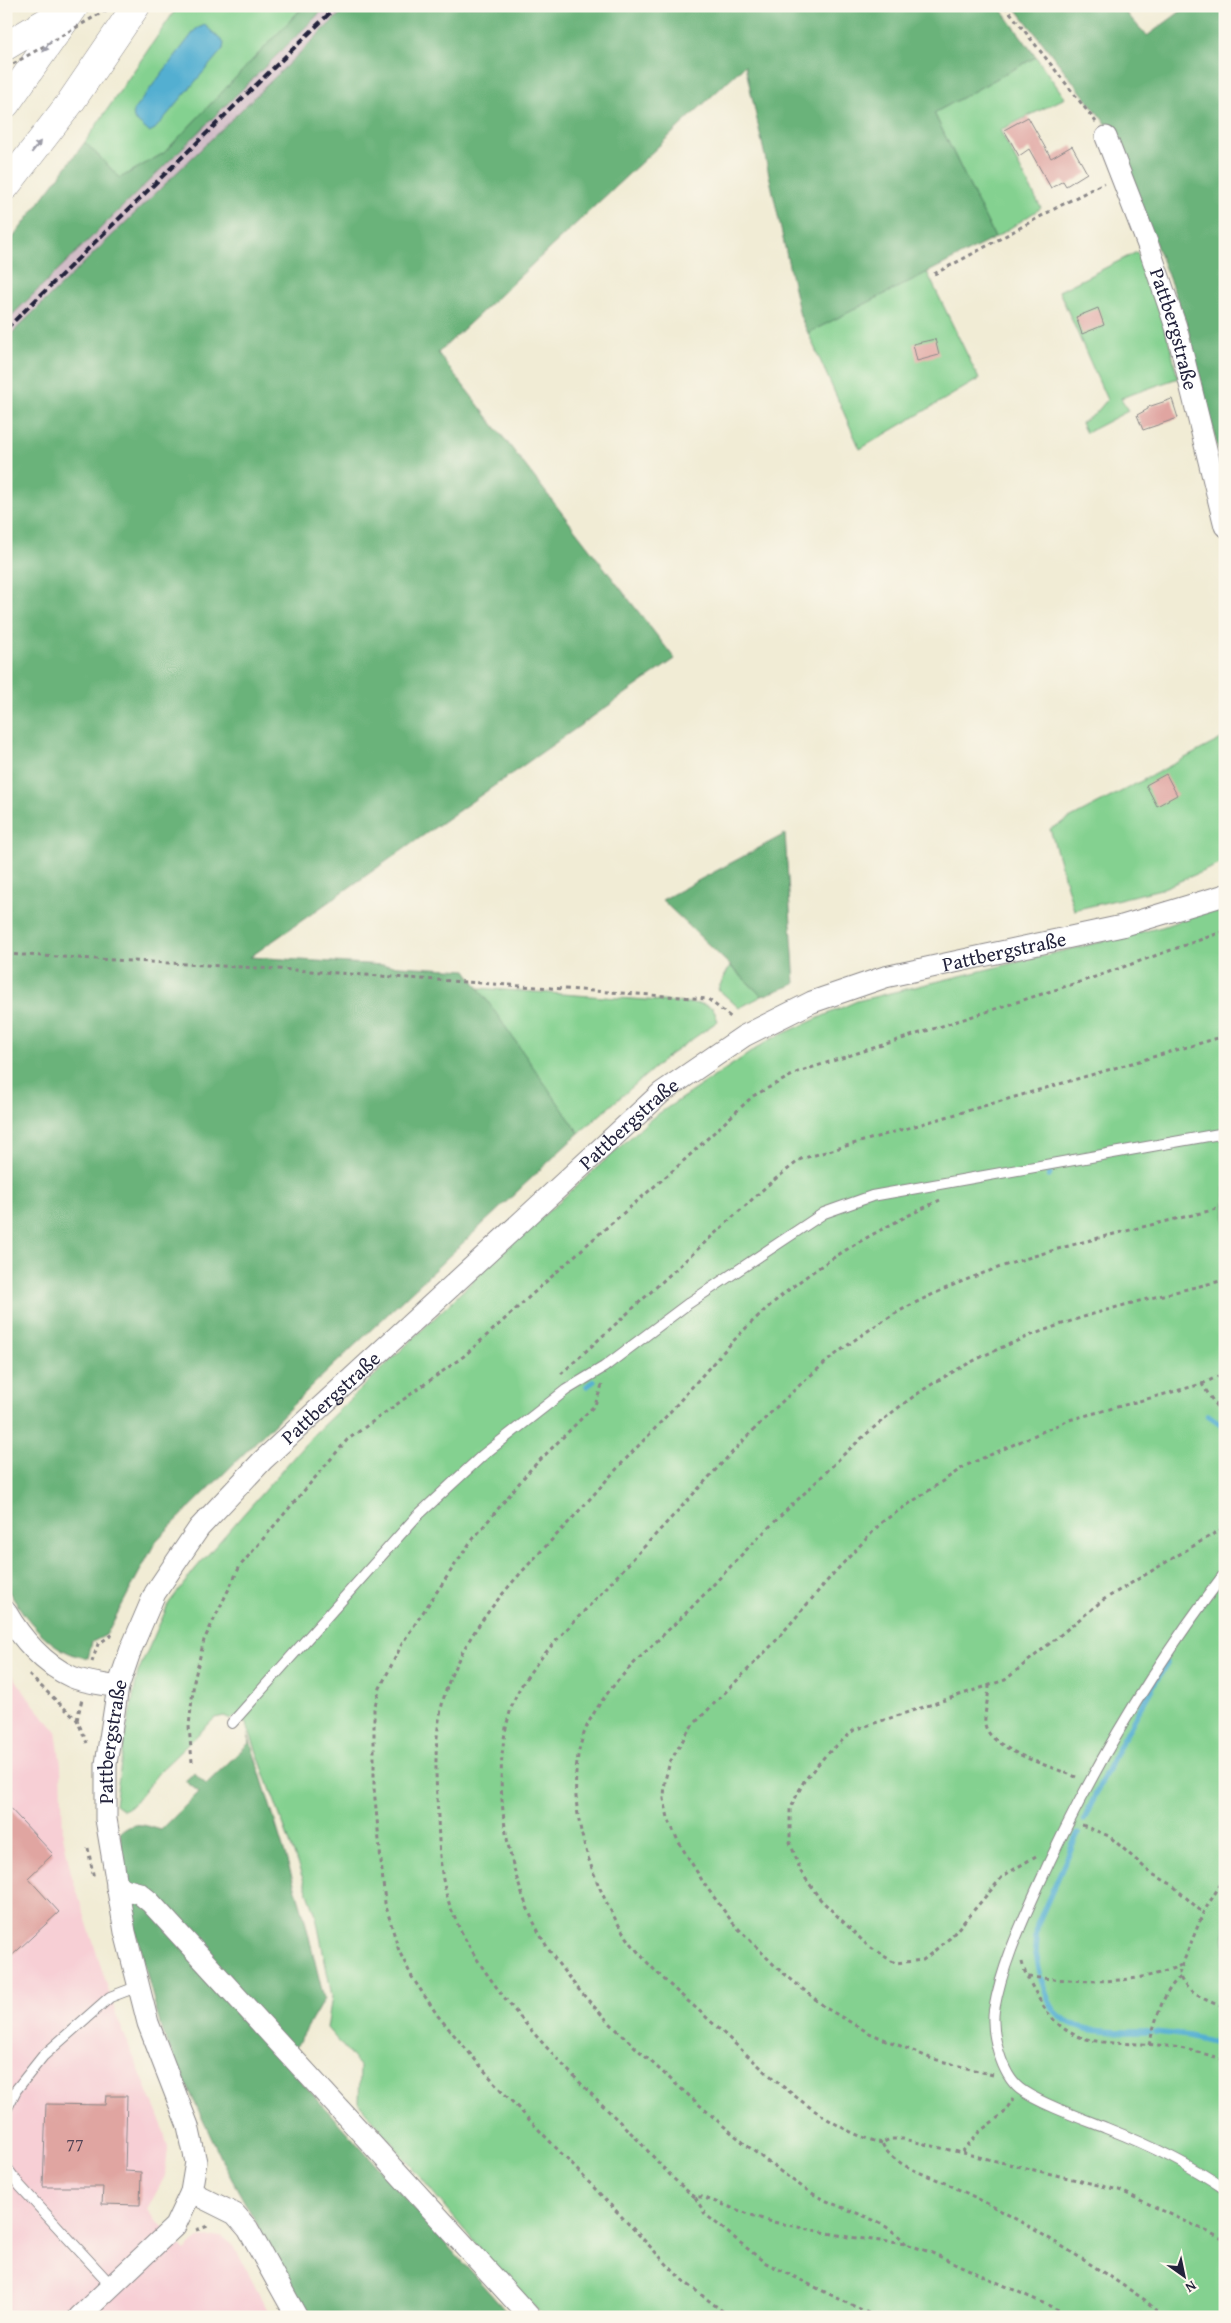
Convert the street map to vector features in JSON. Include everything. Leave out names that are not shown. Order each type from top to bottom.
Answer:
[{"type":"main road","points":[[6,46],[74,6]]},
{"type":"main road","points":[[6,104],[74,6]]},
{"type":"main road","points":[[6,186],[70,103],[136,6]]},
{"type":"street","name":"Pattbergstraße","points":[[1106,138],[1148,245],[1176,327],[1225,526]]},
{"type":"street","name":"Pattbergstraße","points":[[79,2317],[175,2226],[191,2192],[196,2162],[188,2126],[148,2023],[125,1932],[106,1819],[106,1764],[118,1687],[130,1649],[156,1593],[199,1528],[263,1460],[661,1093],[744,1036],[812,1002],[885,977],[1122,926],[1225,895]]},
{"type":"street","points":[[6,1612],[37,1653],[56,1668],[86,1681],[118,1687]]},
{"type":"street","points":[[117,1887],[139,1893],[150,1902],[530,2317]]},
{"type":"street","points":[[191,2192],[235,2214],[248,2229],[297,2317]]},
{"type":"lane","points":[[232,1723],[416,1517],[483,1455],[566,1390],[604,1367],[689,1303],[824,1212],[872,1196],[1225,1133]]},
{"type":"lane","points":[[1225,1573],[1192,1616],[1140,1695],[1055,1848],[1008,1958],[994,2012],[998,2053],[1020,2089],[1074,2115],[1150,2145],[1225,2189]]},
{"type":"lane","points":[[6,2110],[16,2090],[42,2056],[110,1997],[139,1986]]},
{"type":"lane","points":[[6,2167],[20,2186],[112,2286]]},
{"type":"path","points":[[6,68],[113,6]]},
{"type":"path","points":[[1005,6],[1067,83],[1106,138]]},
{"type":"path","points":[[934,274],[996,242],[1040,215],[1121,175]]},
{"type":"path","points":[[192,1762],[189,1726],[194,1681],[202,1648],[240,1566],[347,1440],[464,1356],[591,1240],[678,1166],[753,1096],[798,1072],[1092,978],[1225,931]]},
{"type":"path","points":[[6,954],[294,970],[708,999],[734,1020]]},
{"type":"path","points":[[726,1025],[742,1016]]},
{"type":"path","points":[[560,1376],[762,1190],[801,1159],[1225,1036]]},
{"type":"path","points":[[876,2317],[764,2262],[705,2214],[696,2197],[686,2190],[651,2152],[572,2074],[497,1989],[463,1936],[445,1889],[436,1778],[437,1721],[444,1697],[463,1651],[524,1568],[675,1408],[752,1322],[828,1259],[884,1227],[942,1199]]},
{"type":"path","points":[[906,2244],[885,2226],[814,2195],[719,2124],[614,2026],[552,1955],[524,1901],[512,1860],[506,1827],[501,1755],[508,1717],[516,1696],[533,1671],[637,1554],[780,1402],[820,1364],[902,1310],[943,1289],[988,1271],[1062,1248],[1225,1207]]},
{"type":"path","points":[[1225,1280],[1092,1313],[1018,1340],[933,1384],[872,1428],[650,1647],[601,1702],[590,1720],[581,1745],[575,1787],[576,1806],[583,1839],[592,1866],[620,1926],[665,1981],[787,2089],[835,2123],[866,2140],[882,2144],[890,2139],[903,2138],[1119,2190],[1225,2240]]},
{"type":"path","points":[[604,1367],[602,1390],[595,1404],[530,1470],[469,1544],[402,1642],[380,1688],[374,1709],[374,1788],[385,1903],[399,1951],[412,1977],[438,2016],[500,2089],[681,2279],[730,2317]]},
{"type":"path","points":[[1013,2080],[930,2058],[869,2033],[826,2008],[776,1967],[733,1923],[705,1885],[678,1841],[668,1818],[664,1799],[665,1780],[670,1762],[690,1728],[773,1644],[832,1574],[882,1522],[966,1466],[1069,1420],[1202,1384],[1225,1373]]},
{"type":"path","points":[[1202,1384],[1225,1420]]},
{"type":"path","points":[[1055,1848],[1025,1861],[1003,1876],[950,1938],[923,1960],[895,1962],[868,1946],[820,1899],[801,1872],[790,1842],[790,1809],[804,1781],[825,1756],[854,1730],[1005,1680],[1103,1600],[1225,1527]]},
{"type":"path","points":[[26,1672],[43,1691],[77,1720],[86,1681],[98,1644],[116,1632]]},
{"type":"path","points":[[989,1685],[985,1722],[988,1733],[1012,1751],[1090,1784]]},
{"type":"path","points":[[1071,1820],[1109,1836],[1152,1874],[1171,1884],[1203,1913]]},
{"type":"path","points":[[1148,2045],[1162,2004],[1173,1983],[1180,1975],[1182,1965],[1203,1913],[1225,1876]]},
{"type":"path","points":[[1182,1965],[1164,1973],[1107,1982],[1027,1977],[1051,2018],[1061,2028],[1074,2036],[1094,2042],[1148,2045],[1199,2051],[1225,2060]]},
{"type":"path","points":[[1180,1975],[1188,1988],[1200,1997],[1225,2008]]},
{"type":"path","points":[[962,2152],[979,2132],[1004,2113],[1020,2089]]},
{"type":"path","points":[[882,2144],[886,2152],[901,2163],[987,2202],[1029,2225],[1145,2300],[1163,2317]]},
{"type":"path","points":[[696,2197],[702,2197],[768,2222],[848,2237],[906,2244],[930,2252],[1074,2317]]},
{"type":"path","points":[[192,2233],[200,2228],[214,2224]]},
{"type":"shaded area","points":[[327,6],[348,6],[6,339],[6,321]]},
{"type":"shaded area","points":[[6,1665],[29,1699],[56,1731],[61,1765],[63,1835],[71,1873],[117,2017],[162,2125],[168,2148],[165,2176],[147,2210],[185,2251],[199,2238],[222,2236],[234,2246],[271,2317],[6,2317]]},
{"type":"green space","points":[[178,6],[304,6],[164,153],[120,178],[85,142]]},
{"type":"green space","points":[[304,6],[327,6],[6,321],[6,247],[85,142],[120,178],[164,153]]},
{"type":"green space","points":[[348,6],[999,6],[1036,57],[934,113],[995,238],[808,333],[800,316],[745,65],[438,353],[675,659],[250,957],[466,970],[579,1133],[316,1382],[156,1541],[106,1635],[92,1642],[88,1658],[75,1655],[51,1642],[30,1622],[6,1587],[6,339]]},
{"type":"green space","points":[[1014,6],[1120,6],[1147,36],[1188,6],[1225,6],[1225,478],[1187,325],[1113,133]]},
{"type":"green space","points":[[1036,57],[1065,98],[1000,130],[1041,208],[995,238],[934,113]]},
{"type":"green space","points":[[1137,252],[1164,321],[1178,378],[1121,398],[1128,411],[1086,433],[1081,423],[1095,414],[1107,400],[1059,291]]},
{"type":"green space","points":[[927,272],[979,379],[860,449],[808,333]]},
{"type":"green space","points":[[1225,737],[1225,862],[1161,889],[1074,910],[1050,829]]},
{"type":"green space","points":[[785,834],[795,984],[762,996],[662,900]]},
{"type":"green space","points":[[1225,904],[1225,2317],[544,2317],[494,2266],[359,2103],[360,2066],[327,2028],[332,1996],[315,1912],[247,1725],[237,1716],[231,1719],[224,1716],[215,1718],[160,1771],[133,1805],[123,1810],[115,1804],[124,1743],[138,1672],[169,1603],[196,1568],[315,1433],[502,1253],[652,1118],[769,1040],[857,1001],[1162,927]]},
{"type":"green space","points":[[730,966],[762,996],[739,1008],[718,989]]},
{"type":"green space","points":[[478,988],[702,1004],[713,1008],[718,1021],[667,1057],[579,1133]]},
{"type":"green space","points":[[248,1734],[304,1916],[324,1999],[286,2064],[511,2317],[309,2317],[225,2167],[162,2032],[128,1901],[120,1833],[135,1825],[144,1825],[161,1830],[199,1792],[185,1781],[194,1773],[206,1784],[249,1743]]},
{"type":"water","points":[[205,25],[224,43],[223,49],[155,129],[149,132],[134,119],[133,111],[196,29]]},
{"type":"building","points":[[1028,117],[1051,158],[1072,146],[1087,173],[1066,186],[1063,181],[1051,188],[1029,149],[1019,156],[1004,130]]},
{"type":"building","points":[[1098,308],[1104,325],[1082,334],[1076,317]]},
{"type":"building","points":[[935,339],[939,355],[917,361],[913,344]]},
{"type":"building","points":[[1172,399],[1178,418],[1143,430],[1137,415],[1148,409],[1148,407]]},
{"type":"building","points":[[1166,774],[1177,795],[1157,806],[1146,785]]},
{"type":"building","points":[[6,1804],[53,1854],[28,1878],[59,1912],[6,1961]]},
{"type":"building","points":[[106,2096],[127,2096],[125,2171],[141,2172],[140,2205],[102,2204],[103,2187],[43,2187],[46,2104],[105,2105]]},
{"type":"waterway","points":[[587,1386],[594,1381]]},
{"type":"waterway","points":[[1208,1415],[1225,1427]]},
{"type":"waterway","points":[[1084,1820],[1123,1740],[1167,1663]]},
{"type":"waterway","points":[[1040,1973],[1035,1949],[1037,1925],[1078,1833]]},
{"type":"waterway","points":[[1041,1979],[1055,2011],[1075,2025],[1099,2031],[1149,2032]]},
{"type":"waterway","points":[[1155,2032],[1189,2036],[1225,2045]]},
{"type":"railway","points":[[6,329],[337,6]]}]
